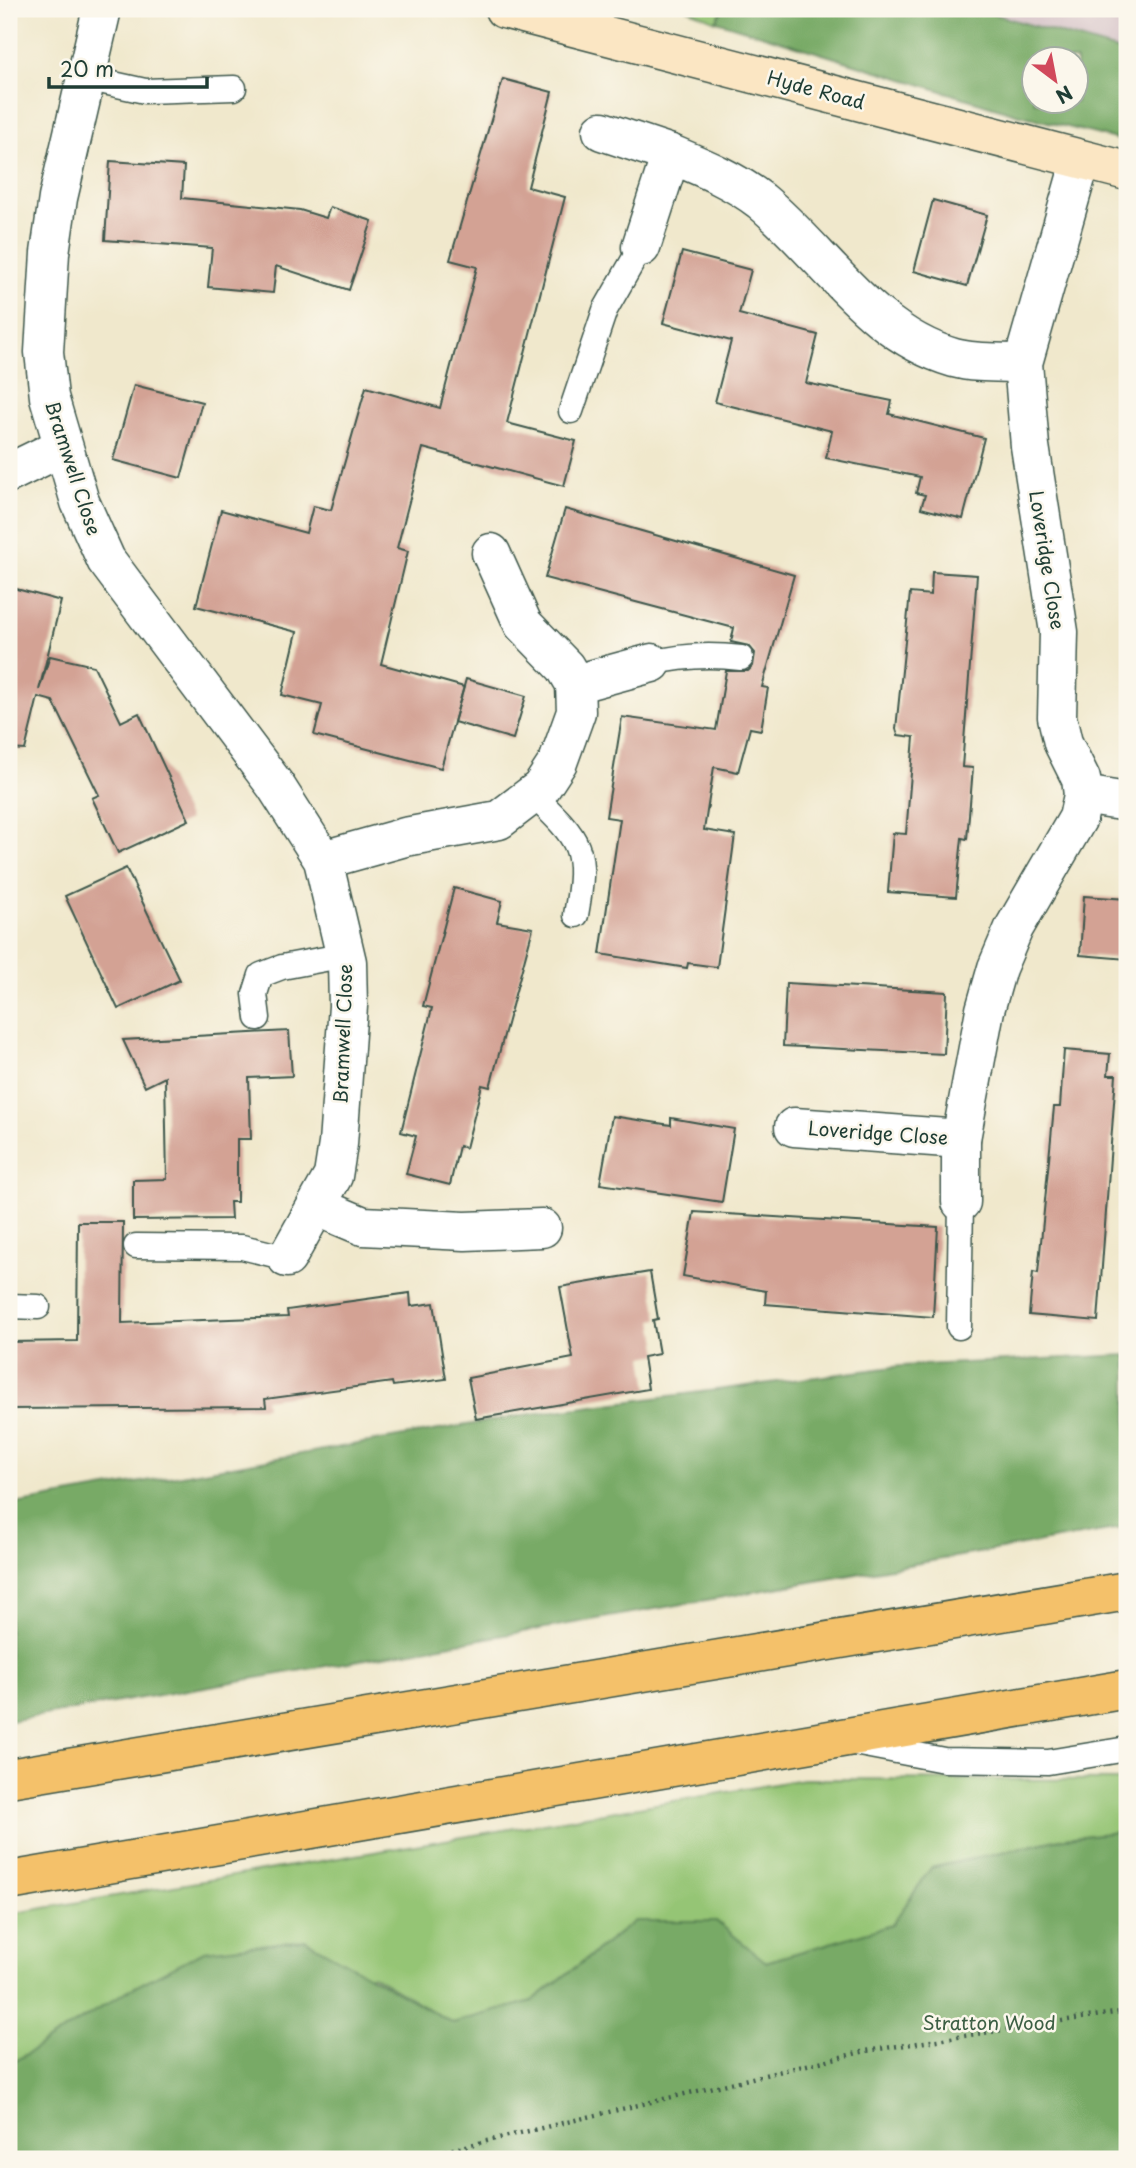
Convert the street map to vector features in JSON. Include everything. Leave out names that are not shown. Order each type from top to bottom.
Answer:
[{"type":"highway","points":[[9,1778],[1127,1591]]},
{"type":"highway","points":[[9,1881],[828,1738],[1127,1689]]},
{"type":"main road","name":"Hyde Road","points":[[504,9],[1127,172]]},
{"type":"street","name":"Bramwell Close","points":[[102,9],[58,198],[44,303],[44,352],[49,397],[62,447],[90,527],[106,560],[275,785],[323,860],[346,955],[348,1006],[338,1144],[333,1176],[287,1258]]},
{"type":"street","points":[[602,131],[671,154],[714,173],[759,200],[785,223],[851,294],[913,341],[954,358],[1023,363]]},
{"type":"street","points":[[641,247],[671,154]]},
{"type":"street","name":"Loveridge Close","points":[[961,1202],[961,1139],[985,1010],[997,968],[1019,919],[1079,818],[1083,795],[1081,779],[1063,743],[1057,718],[1059,632],[1030,446],[1023,363],[1081,160]]},
{"type":"street","points":[[9,472],[62,447]]},
{"type":"street","points":[[323,860],[405,837],[484,825],[513,813],[533,795],[558,762],[576,712],[576,684],[565,667],[523,624],[491,553]]},
{"type":"street","points":[[576,684],[652,663]]},
{"type":"street","points":[[1083,795],[1127,802]]},
{"type":"street","name":"Loveridge Close","points":[[794,1127],[961,1139]]},
{"type":"street","points":[[318,1207],[363,1226],[465,1231],[542,1228]]},
{"type":"lane","points":[[86,78],[145,91],[234,89]]},
{"type":"lane","points":[[571,411],[605,310],[641,247]]},
{"type":"lane","points":[[652,663],[706,654],[741,657]]},
{"type":"lane","points":[[533,795],[564,825],[580,850],[583,872],[576,915]]},
{"type":"lane","points":[[258,1018],[255,994],[261,975],[282,967],[346,955]]},
{"type":"lane","points":[[959,1327],[961,1202]]},
{"type":"lane","points":[[136,1246],[242,1247],[287,1258]]},
{"type":"lane","points":[[9,1306],[38,1307]]},
{"type":"lane","points":[[828,1738],[944,1760],[1048,1762],[1127,1748]]},
{"type":"path","points":[[411,2159],[866,2051],[1127,2011]]},
{"type":"shaded area","points":[[976,9],[1127,9],[1127,53]]},
{"type":"green space","points":[[687,9],[723,9],[716,21]]},
{"type":"green space","points":[[723,9],[976,9],[1127,53],[1127,142],[1024,116],[1090,116],[1090,46],[1020,46],[1020,115],[716,21]]},
{"type":"green space","points":[[1127,1355],[1127,1527],[9,1721],[9,1505],[524,1415],[901,1366]]},
{"type":"green space","points":[[804,1779],[1127,1780],[1127,1831],[1065,1838],[931,1868],[892,1925],[765,1962],[716,1921],[635,1921],[532,2001],[453,2023],[372,1975],[129,1990],[9,2065],[9,1914]]},
{"type":"green space","name":"Stratton Wood","points":[[1127,1831],[1127,2159],[9,2159],[9,2065],[129,1990],[204,1951],[305,1940],[453,2023],[532,2001],[635,1921],[716,1921],[766,1962],[892,1925],[931,1868],[1065,1838]]},
{"type":"building","points":[[503,79],[552,92],[528,187],[565,197],[507,423],[576,441],[564,486],[423,448],[397,548],[408,551],[381,664],[464,687],[441,768],[314,735],[322,705],[282,695],[297,632],[196,606],[221,510],[306,533],[313,506],[331,510],[366,387],[440,408],[477,267],[450,260]]},
{"type":"building","points":[[110,161],[184,166],[182,198],[300,210],[326,218],[330,207],[372,221],[349,290],[276,266],[273,293],[208,287],[212,248],[105,240]]},
{"type":"building","points":[[933,200],[987,215],[967,286],[914,271]]},
{"type":"building","points":[[682,252],[751,270],[739,314],[818,335],[806,383],[892,401],[889,414],[984,438],[963,519],[921,508],[925,495],[916,493],[920,477],[826,458],[832,431],[715,402],[731,341],[663,323]]},
{"type":"building","points":[[134,385],[202,402],[181,478],[113,460]]},
{"type":"building","points":[[565,509],[794,575],[762,687],[768,688],[761,730],[750,728],[738,772],[714,767],[704,830],[735,835],[717,967],[688,963],[687,968],[600,954],[620,819],[606,817],[622,717],[716,730],[726,671],[748,671],[753,666],[755,653],[749,646],[731,642],[734,628],[545,578]]},
{"type":"building","points":[[932,572],[977,575],[962,767],[973,768],[967,839],[962,838],[956,897],[888,892],[893,833],[906,834],[914,737],[898,735],[896,729],[910,593],[931,595]]},
{"type":"building","points":[[9,587],[61,601],[39,690],[50,656],[94,666],[121,722],[139,713],[189,820],[118,853],[92,798],[99,795],[53,701],[38,697],[25,750],[9,749]]},
{"type":"building","points":[[466,679],[526,696],[513,739],[454,722]]},
{"type":"building","points":[[126,868],[180,980],[118,1009],[65,896]]},
{"type":"building","points":[[454,888],[502,901],[497,922],[533,928],[490,1087],[482,1085],[466,1148],[459,1146],[450,1185],[406,1174],[416,1136],[401,1132],[432,1008],[423,1006]]},
{"type":"building","points":[[1084,896],[1127,899],[1127,959],[1080,955]]},
{"type":"building","points":[[786,983],[947,992],[944,1054],[783,1046]]},
{"type":"building","points":[[289,1031],[292,1076],[249,1078],[251,1139],[237,1139],[237,1202],[230,1202],[231,1219],[133,1220],[133,1180],[167,1179],[165,1077],[145,1087],[123,1040]]},
{"type":"building","points":[[1064,1050],[1110,1054],[1108,1075],[1116,1075],[1098,1321],[1029,1315],[1033,1272],[1038,1273],[1054,1107],[1060,1107]]},
{"type":"building","points":[[612,1116],[671,1125],[671,1118],[734,1129],[722,1202],[600,1184]]},
{"type":"building","points":[[694,1212],[938,1227],[933,1317],[765,1304],[766,1291],[683,1276]]},
{"type":"building","points":[[78,1222],[123,1222],[122,1323],[288,1317],[287,1310],[410,1293],[411,1306],[434,1303],[446,1379],[393,1386],[392,1382],[265,1399],[266,1407],[9,1409],[9,1342],[77,1341]]},
{"type":"building","points":[[650,1272],[658,1319],[653,1320],[659,1354],[643,1357],[648,1389],[476,1419],[468,1378],[573,1358],[560,1287]]}]
